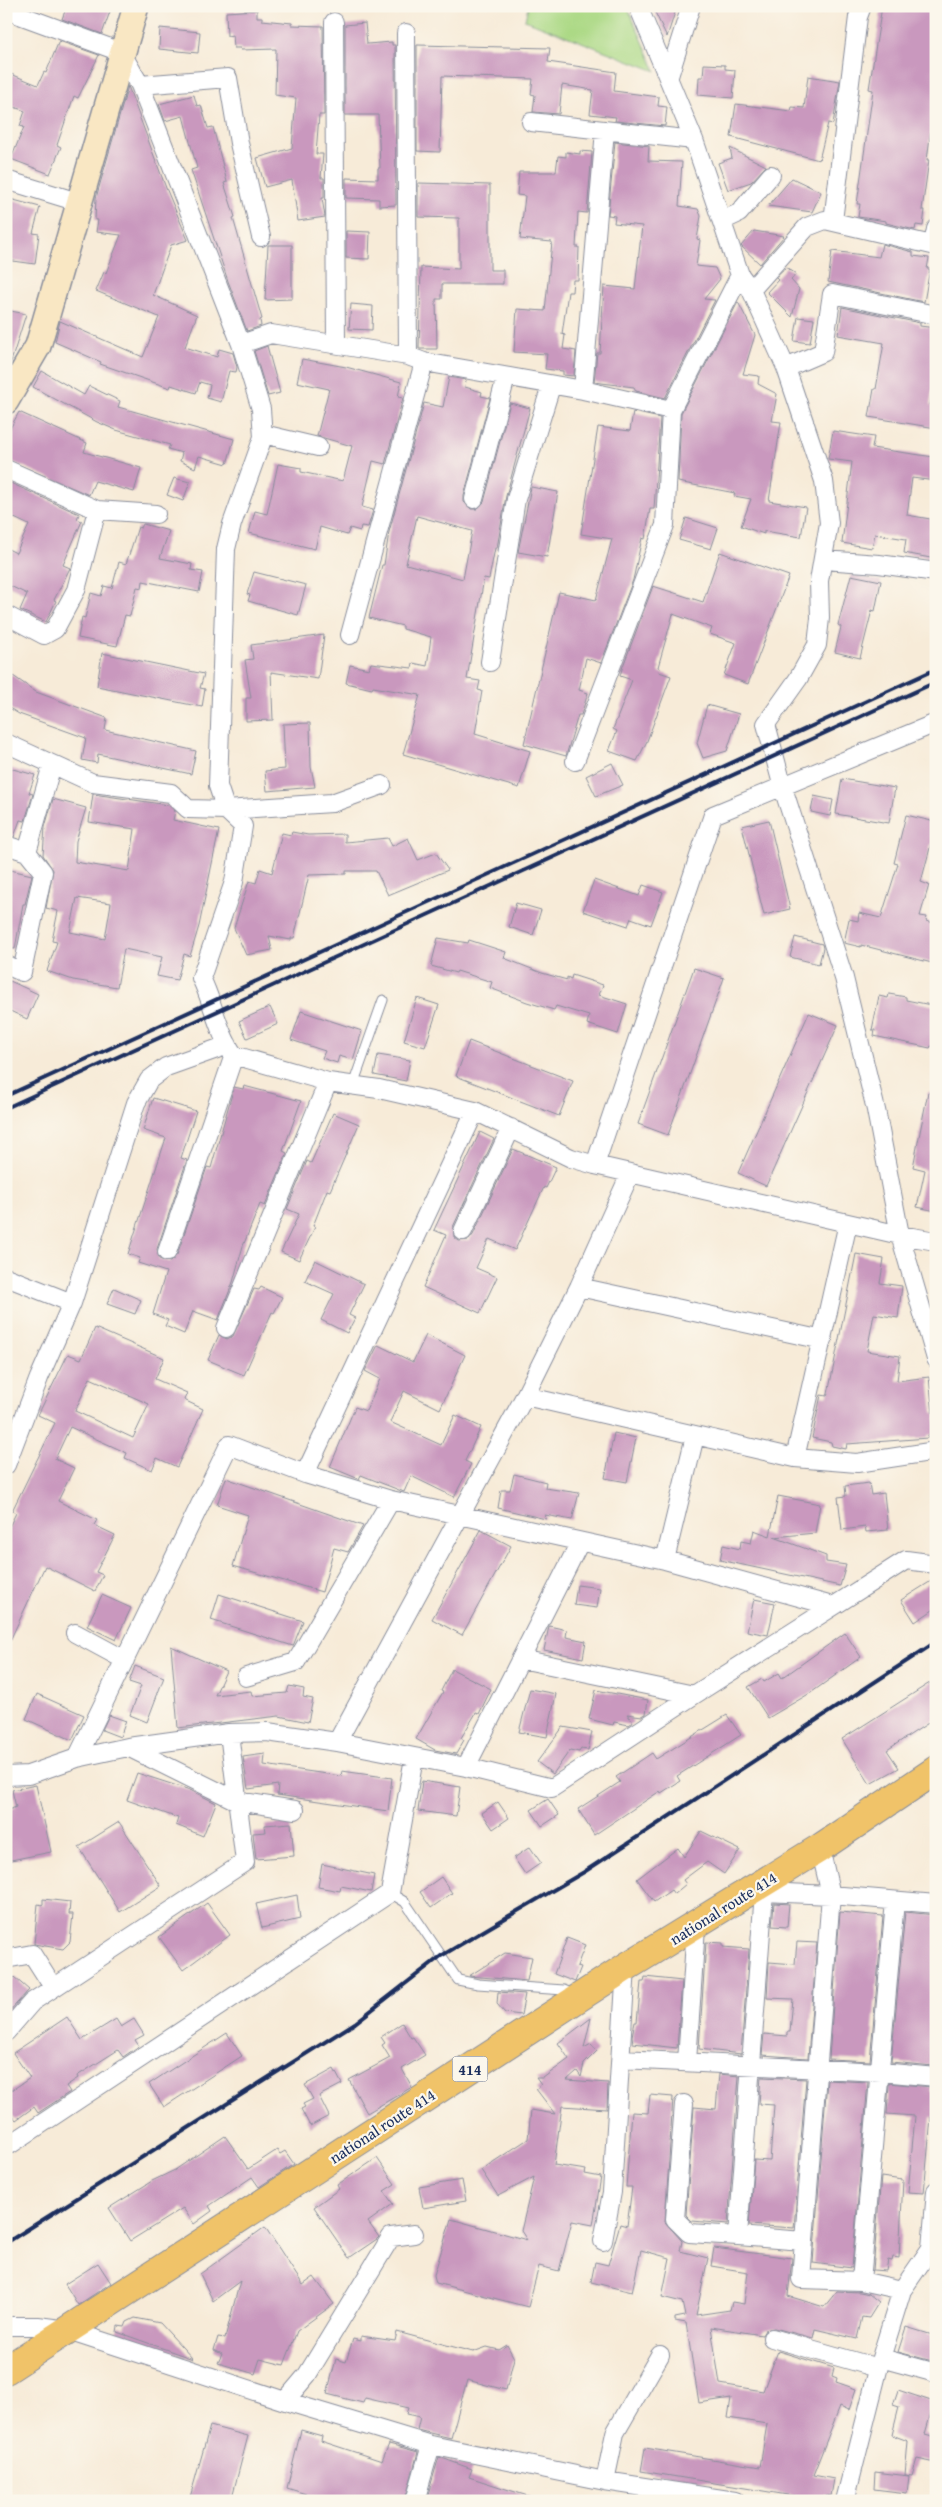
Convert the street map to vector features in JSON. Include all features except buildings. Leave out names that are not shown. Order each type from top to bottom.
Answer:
[{"type":"highway","name":"national route 414","points":[[6,2370],[626,1967],[763,1888],[936,1770]]},
{"type":"street","points":[[6,401],[38,346],[121,52],[136,6]]},
{"type":"street","points":[[638,6],[669,76],[694,140],[740,275],[751,290],[786,368],[824,481],[829,522],[819,581],[820,618],[817,645],[798,680],[766,724],[783,788],[844,978],[876,1110],[900,1235],[936,1359]]},
{"type":"street","points":[[669,76],[691,6]]},
{"type":"street","points":[[833,221],[858,17],[862,6]]},
{"type":"street","points":[[6,10],[121,52],[140,85],[241,344],[261,409],[263,434],[232,524],[226,549],[218,786],[226,810],[243,826],[234,882],[202,978],[231,1050],[167,1252]]},
{"type":"street","points":[[334,22],[336,344]]},
{"type":"street","points":[[350,635],[416,359],[406,33]]},
{"type":"street","points":[[140,85],[228,78],[239,143],[261,237]]},
{"type":"street","points":[[530,122],[694,140]]},
{"type":"street","points":[[583,390],[605,130]]},
{"type":"street","points":[[722,222],[739,213],[771,175]]},
{"type":"street","points":[[6,180],[78,202]]},
{"type":"street","points":[[751,290],[807,226],[825,220],[935,240]]},
{"type":"street","points":[[575,761],[665,525],[671,410],[740,275]]},
{"type":"street","points":[[786,368],[823,352],[832,294],[936,315]]},
{"type":"street","points":[[241,344],[271,334],[336,344],[551,386],[583,390],[671,410]]},
{"type":"street","points":[[474,499],[506,377]]},
{"type":"street","points":[[490,662],[516,499],[551,386]]},
{"type":"street","points":[[263,434],[318,447]]},
{"type":"street","points":[[6,469],[98,510],[156,514]]},
{"type":"street","points":[[6,614],[44,635],[55,630],[76,590],[98,510]]},
{"type":"street","points":[[824,560],[879,564],[936,572]]},
{"type":"street","points":[[595,1165],[713,815],[783,788],[936,723]]},
{"type":"street","points":[[6,743],[93,783],[171,793],[188,809],[226,810],[332,803],[382,785]]},
{"type":"street","points":[[27,852],[52,765]]},
{"type":"street","points":[[6,845],[27,852],[43,872],[22,972],[6,965]]},
{"type":"street","points":[[6,1465],[39,1378],[72,1303],[136,1103],[149,1080],[166,1067],[231,1050],[328,1082],[379,1089],[475,1111],[571,1158],[595,1165],[900,1235],[936,1241]]},
{"type":"street","points":[[226,1328],[328,1082]]},
{"type":"street","points":[[306,1474],[475,1111]]},
{"type":"street","points":[[463,1231],[511,1128]]},
{"type":"street","points":[[337,1742],[525,1396],[579,1287],[630,1174]]},
{"type":"street","points":[[795,1458],[848,1223]]},
{"type":"street","points":[[6,1277],[72,1303]]},
{"type":"street","points":[[579,1287],[823,1340]]},
{"type":"street","points":[[525,1396],[795,1458],[857,1463],[936,1451]]},
{"type":"street","points":[[665,1560],[695,1436]]},
{"type":"street","points":[[77,1758],[229,1445],[306,1474],[391,1500],[462,1514],[665,1560],[832,1606]]},
{"type":"street","points":[[246,1677],[296,1662],[391,1500]]},
{"type":"street","points":[[466,1767],[580,1542]]},
{"type":"street","points":[[6,1776],[28,1775],[77,1758],[128,1747],[229,1733],[267,1732],[337,1742],[466,1767],[552,1788],[694,1694],[906,1560],[936,1564]]},
{"type":"street","points":[[75,1633],[125,1660]]},
{"type":"street","points":[[521,1659],[694,1694]]},
{"type":"street","points":[[6,2032],[32,2002],[53,1987],[244,1862],[229,1733]]},
{"type":"street","points":[[128,1747],[237,1801],[294,1810]]},
{"type":"street","points":[[6,2137],[11,2144],[390,1893],[414,1758]]},
{"type":"street","points":[[820,1848],[831,1894],[801,2279],[861,2282],[902,2290]]},
{"type":"street","points":[[738,2236],[763,1888],[936,1904]]},
{"type":"street","points":[[861,2282],[895,1901]]},
{"type":"street","points":[[688,2062],[696,1926]]},
{"type":"street","points":[[6,1959],[32,1954],[53,1987]]},
{"type":"street","points":[[603,2241],[612,2192],[622,2059],[626,1967]]},
{"type":"street","points":[[622,2059],[881,2072],[936,2077]]},
{"type":"street","points":[[684,2104],[675,2219],[689,2233],[804,2241]]},
{"type":"street","points":[[845,2501],[879,2363],[902,2290],[934,2245],[936,2191]]},
{"type":"street","points":[[285,2401],[308,2375],[391,2237],[414,2234]]},
{"type":"street","points":[[6,2326],[38,2326],[68,2330],[285,2401],[431,2445],[605,2481],[651,2495],[735,2501]]},
{"type":"street","points":[[772,2338],[879,2363],[936,2373]]},
{"type":"street","points":[[605,2481],[615,2433],[660,2355]]},
{"type":"street","points":[[415,2501],[431,2445]]},
{"type":"lane","points":[[353,1085],[383,1000]]},
{"type":"lane","points":[[390,1893],[406,1902],[458,1980],[478,1984],[564,1990],[580,1997]]},
{"type":"green space","points":[[528,6],[627,6],[656,71],[525,20]]},
{"type":"railway","points":[[6,1096],[936,669]]},
{"type":"railway","points":[[6,1108],[936,682]]},
{"type":"railway","points":[[6,2243],[355,2023],[441,1956],[584,1872],[936,1642]]}]
